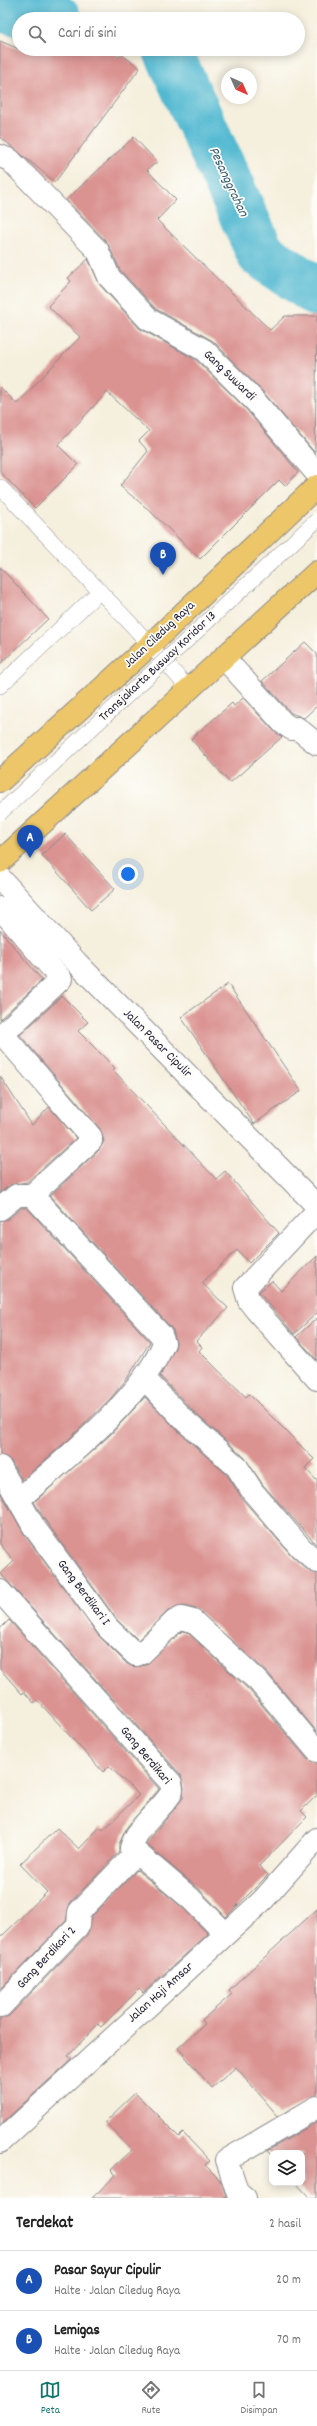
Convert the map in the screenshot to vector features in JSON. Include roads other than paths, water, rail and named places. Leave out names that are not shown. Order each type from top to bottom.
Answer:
[{"type":"main road","name":"Jalan Ciledug Raya","points":[[0,781],[150,645],[317,486]]},
{"type":"main road","points":[[0,862],[225,659],[317,572]]},
{"type":"street","name":"Gang Suwardi","points":[[0,156],[10,160],[98,251],[109,277],[148,319],[204,350],[255,401],[317,474]]},
{"type":"street","points":[[225,659],[283,723],[292,729],[296,728],[317,744]]},
{"type":"street","name":"Jalan Pasar Cipulir","points":[[0,878],[77,963],[317,1206]]},
{"type":"street","points":[[0,908],[61,979]]},
{"type":"street","points":[[0,1209],[17,1195],[32,1195],[91,1142],[89,1133],[5,1037],[6,1031],[77,963]]},
{"type":"street","points":[[19,1499],[85,1441],[144,1378],[164,1343],[161,1335],[32,1195]]},
{"type":"street","points":[[317,1211],[245,1288],[249,1301],[317,1379]]},
{"type":"street","points":[[144,1378],[185,1421],[237,1467],[253,1492],[301,1548],[317,1562]]},
{"type":"street","name":"Gang Berdikari I","points":[[0,1467],[34,1527],[104,1621],[136,1655],[142,1653],[175,1621],[182,1618],[193,1621],[259,1682],[317,1751]]},
{"type":"street","name":"Gang Berdikari","points":[[0,1591],[171,1783],[172,1789],[170,1794],[150,1815],[132,1845],[131,1848],[135,1854]]},
{"type":"street","name":"Jalan Haji Amsar","points":[[0,2142],[263,1900],[317,1839]]},
{"type":"street","points":[[135,1854],[191,1899],[226,1934]]},
{"type":"street","name":"Gang Berdikari 2","points":[[0,2007],[78,1926],[79,1912],[135,1854]]},
{"type":"street","points":[[246,2198],[237,2191],[227,2160],[317,2107]]},
{"type":"lane","points":[[0,487],[100,591],[190,690]]},
{"type":"lane","name":"Transjakarta Busway Koridor 13","points":[[0,814],[317,520]]},
{"type":"lane","points":[[0,686],[100,591]]},
{"type":"waterway","name":"Pesanggrahan","points":[[0,8],[21,12]]},
{"type":"waterway","name":"Pesanggrahan","points":[[170,56],[261,254],[317,292]]},
{"type":"place","name":"Lemigas","points":[[163,575]]},
{"type":"place","name":"Pasar Sayur Cipulir","points":[[30,858]]}]
